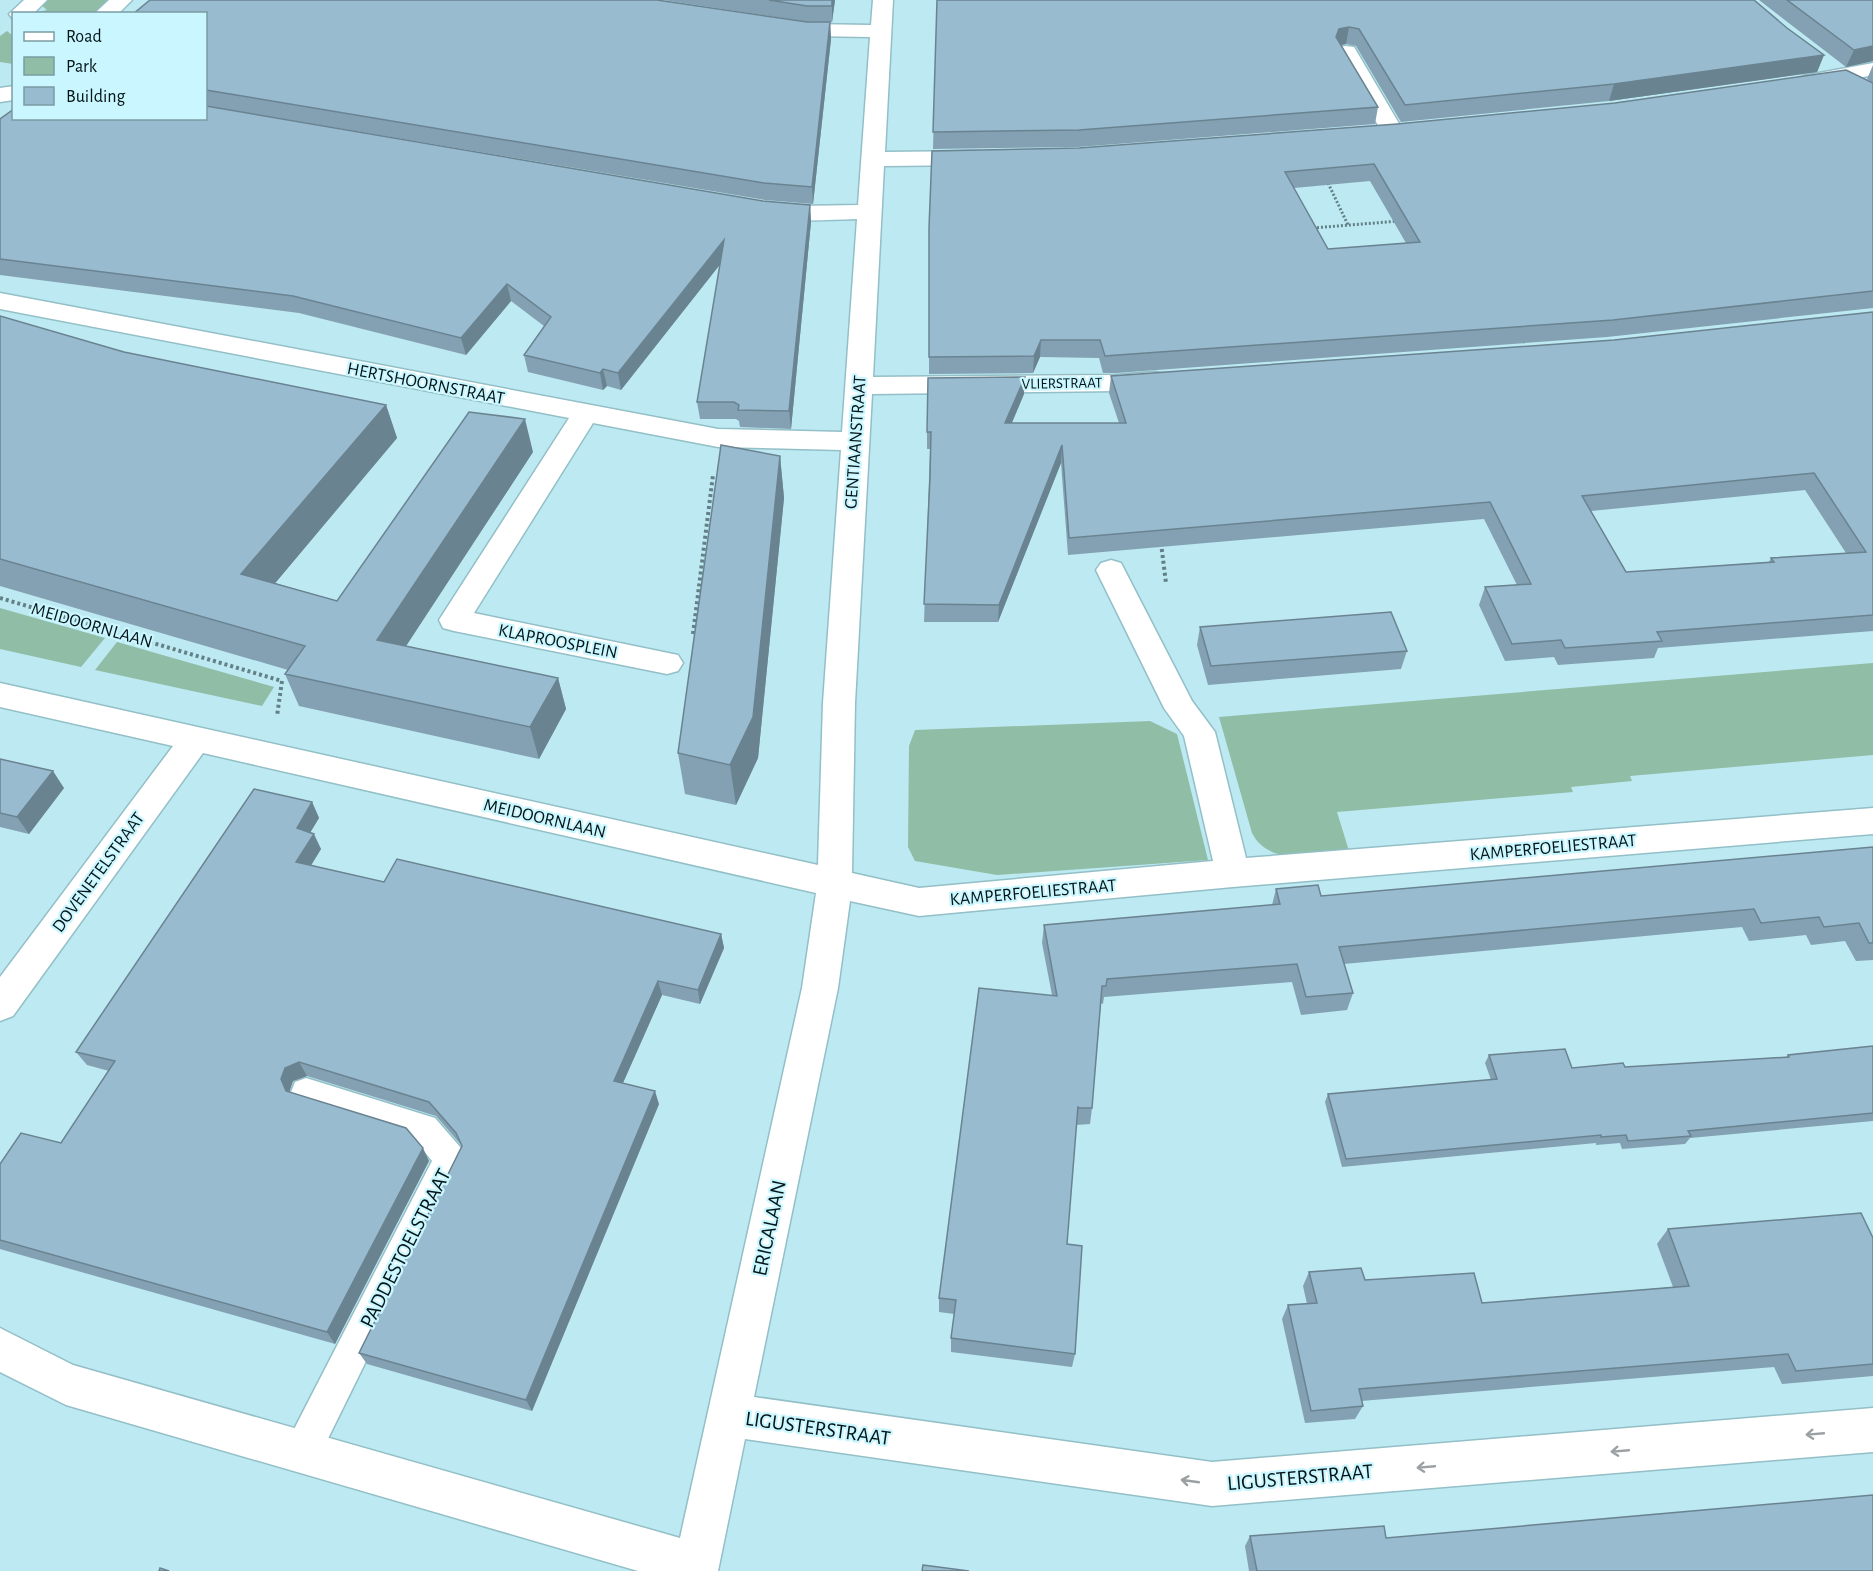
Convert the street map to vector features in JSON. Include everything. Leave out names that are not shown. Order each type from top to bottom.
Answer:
[{"type":"street","points":[[22,12],[37,0]]},
{"type":"street","points":[[107,12],[122,0]]},
{"type":"street","name":"GENTIAANSTRAAT","points":[[835,884],[839,703],[883,0]]},
{"type":"street","points":[[761,23],[808,30],[882,31]]},
{"type":"street","points":[[1346,52],[1383,133],[1417,130]]},
{"type":"street","points":[[1815,59],[1840,76]]},
{"type":"street","points":[[1794,83],[1840,76],[1869,79]]},
{"type":"street","points":[[874,159],[992,158]]},
{"type":"street","points":[[741,205],[799,213],[870,212]]},
{"type":"street","name":"HERTSHOORNSTRAAT","points":[[0,301],[718,438],[855,441]]},
{"type":"street","name":"VLIERSTRAAT","points":[[860,386],[1116,383],[1174,379]]},
{"type":"street","name":"KLAPROOSPLEIN","points":[[585,414],[454,620],[667,663]]},
{"type":"street","points":[[1112,570],[1180,708],[1199,732],[1233,873]]},
{"type":"street","name":"MEIDOORNLAAN","points":[[0,694],[835,884]]},
{"type":"street","name":"DOVENETELSTRAAT","points":[[0,1005],[196,740]]},
{"type":"street","name":"KAMPERFOELIESTRAAT","points":[[835,884],[919,902],[1233,873],[1873,821]]},
{"type":"street","name":"ERICALAAN","points":[[696,1568],[820,988],[835,884]]},
{"type":"street","points":[[0,1349],[66,1384],[696,1568]]},
{"type":"street","name":"LIGUSTERSTRAAT","points":[[730,1415],[1212,1484],[1873,1430]]},
{"type":"lane","name":"PADDESTOELSTRAAT","points":[[302,1452],[450,1158],[424,1128],[306,1092]]},
{"type":"path","points":[[1328,182],[1348,225]]},
{"type":"path","points":[[1302,229],[1406,220]]},
{"type":"path","points":[[667,663],[691,647],[718,438]]},
{"type":"path","points":[[1160,535],[1167,591]]},
{"type":"path","name":"MEIDOORNLAAN","points":[[0,598],[282,681],[279,714],[255,752]]},
{"type":"green space","points":[[48,0],[111,0],[96,12],[38,12],[47,10],[41,5]]},
{"type":"green space","points":[[7,31],[12,35],[12,64],[0,62],[0,36]]},
{"type":"green space","points":[[0,608],[105,638],[81,667],[0,649]]},
{"type":"green space","points":[[117,642],[274,687],[262,706],[95,670]]},
{"type":"green space","points":[[1873,663],[1873,755],[1630,776],[1632,781],[1571,787],[1573,792],[1337,812],[1349,851],[1309,856],[1282,855],[1270,851],[1260,844],[1252,833],[1219,717]]},
{"type":"green space","points":[[1150,721],[1177,734],[1208,860],[997,875],[915,861],[908,847],[909,746],[915,730]]},
{"type":"building","points":[[150,0],[657,0],[807,22],[830,22],[812,187],[764,183],[207,90],[207,12],[135,12]]},
{"type":"building","points":[[769,0],[832,0],[832,6],[807,6]]},
{"type":"building","points":[[937,0],[1754,0],[1824,55],[1614,84],[1405,105],[1359,29],[1349,27],[1339,29],[1336,37],[1378,107],[1079,130],[933,132]]},
{"type":"building","points":[[1787,0],[1873,0],[1873,46],[1854,50]]},
{"type":"building","points":[[1846,70],[1873,83],[1873,291],[1613,320],[1105,356],[1100,340],[1041,340],[1034,356],[929,357],[929,228],[932,151],[1079,148],[1397,124],[1615,103]],"holes":[[[1374,164],[1420,242],[1328,249],[1285,172]]]},
{"type":"building","points":[[207,106],[763,201],[810,205],[789,411],[738,410],[739,405],[734,402],[697,402],[724,240],[618,373],[603,369],[600,373],[524,355],[551,317],[507,284],[461,338],[293,296],[0,259],[0,119],[12,110],[12,120],[207,120]]},
{"type":"building","points":[[1873,312],[1873,615],[1657,632],[1662,641],[1565,648],[1561,640],[1512,644],[1485,587],[1531,584],[1490,502],[1069,538],[1062,445],[999,605],[924,604],[931,432],[927,432],[928,378],[1025,377],[1005,423],[1126,423],[1111,376],[1614,340]],"holes":[[[1814,473],[1866,552],[1771,558],[1774,562],[1626,572],[1582,496]]]},
{"type":"building","points":[[0,316],[124,352],[386,405],[241,574],[337,601],[469,412],[525,419],[377,640],[558,678],[530,727],[285,674],[305,646],[0,559]]},
{"type":"building","points":[[721,445],[780,456],[753,717],[730,765],[678,753]]},
{"type":"building","points":[[1391,612],[1407,651],[1211,666],[1200,627]]},
{"type":"building","points":[[0,759],[53,771],[17,817],[0,813]]},
{"type":"building","points":[[254,789],[312,802],[297,828],[314,834],[296,862],[384,882],[397,859],[721,934],[698,990],[658,981],[614,1081],[655,1091],[526,1400],[359,1353],[462,1146],[456,1133],[429,1102],[299,1062],[285,1068],[281,1079],[286,1091],[406,1128],[423,1148],[327,1332],[0,1240],[0,1164],[21,1133],[61,1143],[115,1061],[76,1052]]},
{"type":"building","points":[[1873,847],[1873,943],[1869,943],[1859,923],[1824,927],[1819,917],[1761,923],[1754,909],[1339,947],[1353,993],[1306,997],[1297,964],[1107,979],[1106,986],[1102,986],[1092,1108],[1078,1108],[1078,1106],[1067,1244],[1082,1246],[1075,1354],[951,1338],[956,1300],[939,1298],[979,988],[1057,996],[1044,925],[1280,904],[1276,889],[1318,885],[1321,896]]},
{"type":"building","points":[[1873,1046],[1873,1113],[1688,1131],[1691,1136],[1628,1141],[1626,1135],[1601,1137],[1601,1135],[1346,1159],[1328,1094],[1497,1079],[1489,1055],[1565,1049],[1572,1068],[1623,1063],[1625,1067],[1789,1057],[1788,1055]]},
{"type":"building","points":[[1861,1213],[1873,1238],[1873,1364],[1796,1371],[1788,1354],[1359,1389],[1363,1406],[1311,1411],[1288,1305],[1317,1303],[1309,1272],[1361,1268],[1365,1280],[1474,1273],[1482,1303],[1689,1286],[1668,1229]]},
{"type":"building","points":[[1873,1495],[1873,1571],[1257,1571],[1250,1536],[1384,1526],[1386,1538]]},
{"type":"building","points":[[923,1565],[969,1571],[922,1571]]}]
